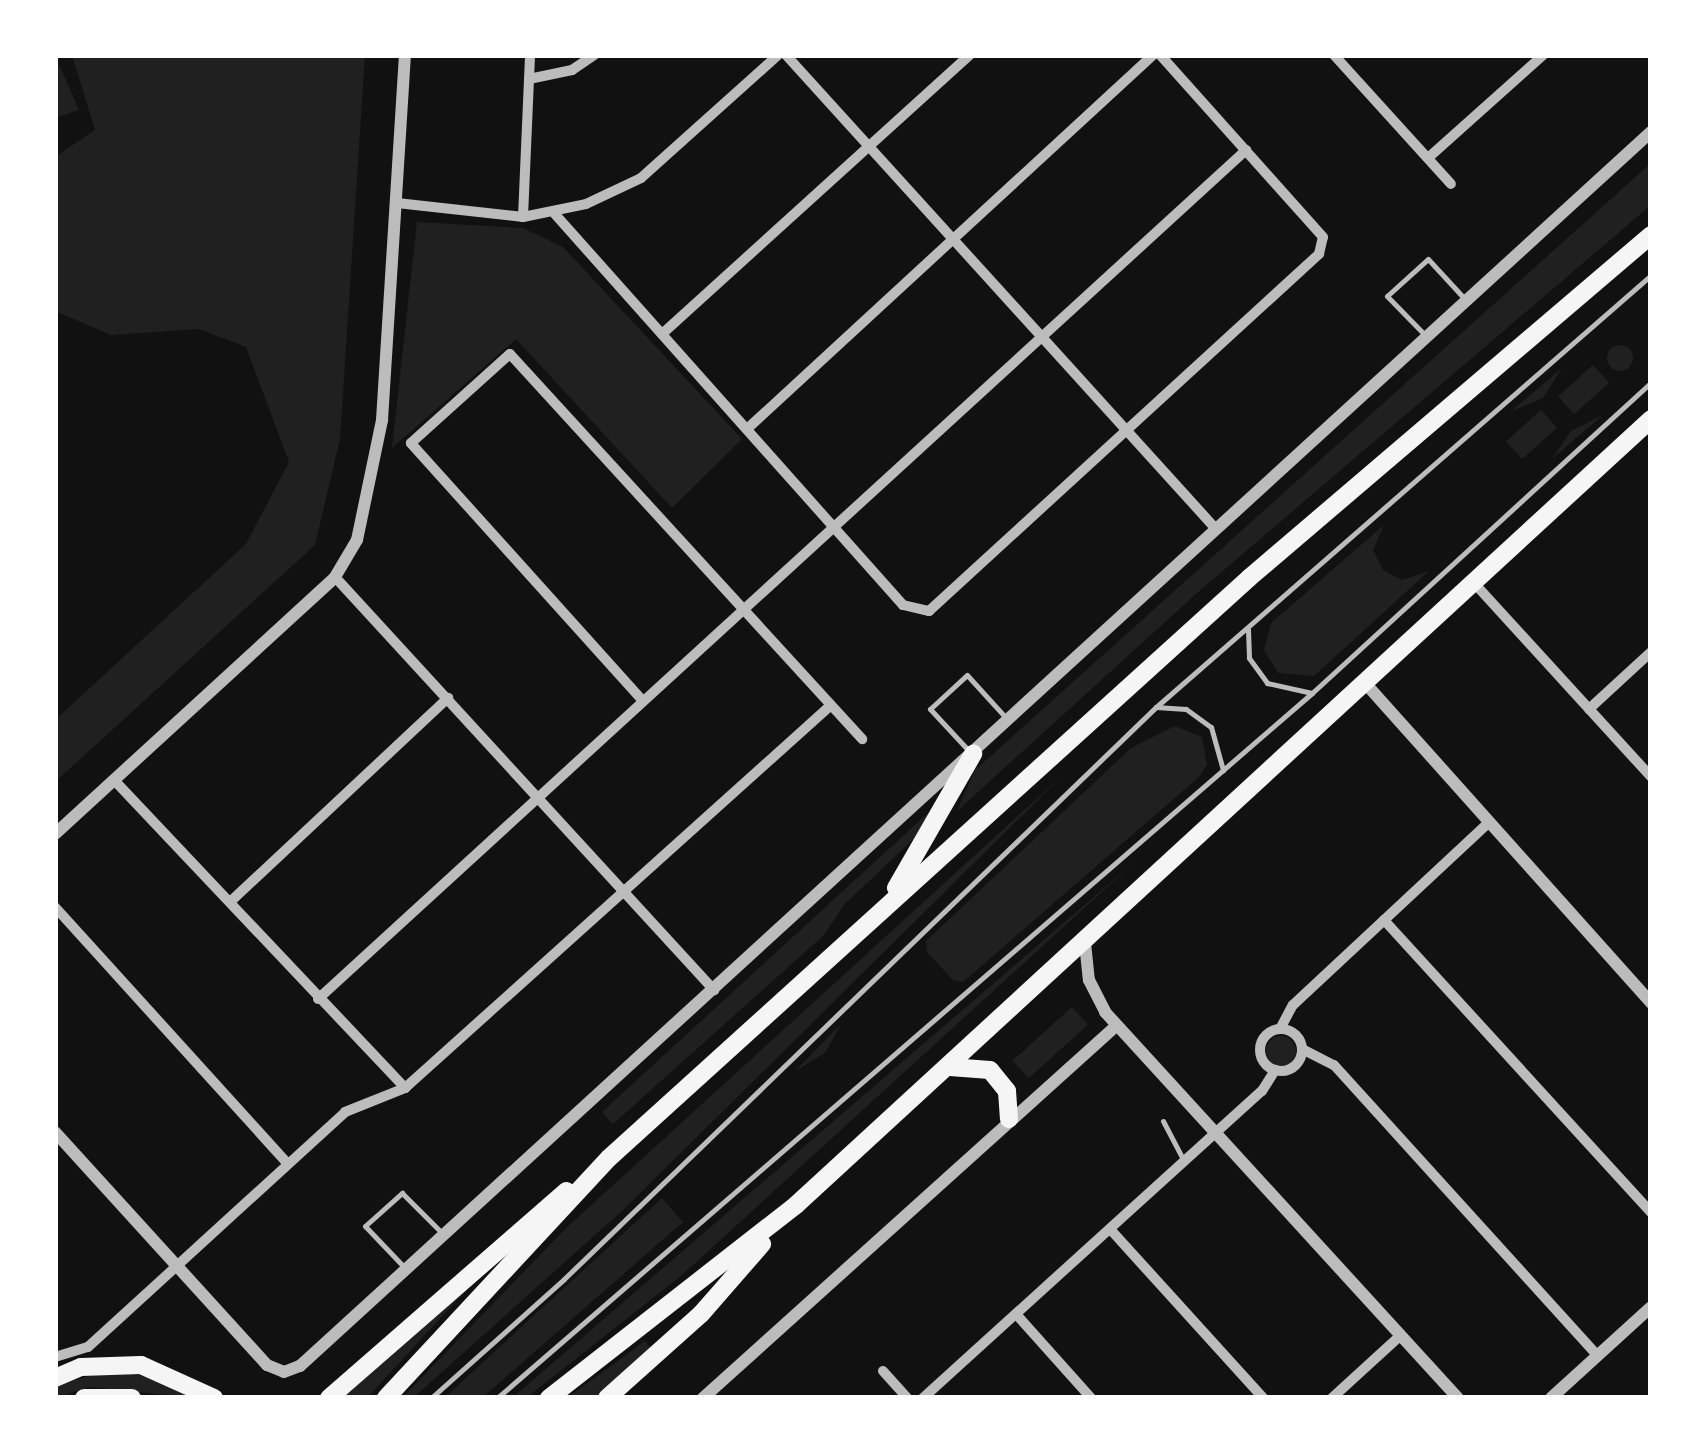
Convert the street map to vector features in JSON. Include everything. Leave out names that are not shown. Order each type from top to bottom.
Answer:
[{"type":"highway","points":[[329,1398],[486,1256],[608,1158],[1249,578],[1651,235]]},
{"type":"highway","points":[[548,1398],[796,1205],[1651,419]]},
{"type":"highway","points":[[883,909],[972,754]]},
{"type":"highway","points":[[950,1067],[990,1070],[1007,1091],[1009,1119]]},
{"type":"highway","points":[[386,1398],[608,1158]]},
{"type":"highway","points":[[606,1398],[701,1314],[796,1205]]},
{"type":"highway","points":[[55,1378],[82,1367],[141,1365],[214,1398]]},
{"type":"highway","points":[[84,1398],[132,1398]]},
{"type":"street","points":[[55,834],[335,577],[358,540],[375,478],[405,55]]},
{"type":"street","points":[[523,217],[530,55]]},
{"type":"street","points":[[529,79],[572,70],[594,55]]},
{"type":"street","points":[[397,203],[523,217],[554,213],[641,178],[778,55]]},
{"type":"street","points":[[786,55],[1216,529]]},
{"type":"street","points":[[662,334],[970,55]]},
{"type":"street","points":[[554,213],[911,611],[929,611],[1130,433],[1314,263],[1323,237],[1156,55],[747,428]]},
{"type":"street","points":[[1428,158],[1544,55]]},
{"type":"street","points":[[1341,58],[1451,184]]},
{"type":"street","points":[[55,1132],[275,1371],[300,1366],[1651,132]]},
{"type":"street","points":[[318,999],[1246,150]]},
{"type":"street","points":[[643,701],[411,443],[510,354],[862,740]]},
{"type":"street","points":[[335,577],[714,990]]},
{"type":"street","points":[[1475,584],[1651,776]]},
{"type":"street","points":[[1589,709],[1651,652]]},
{"type":"street","points":[[1366,684],[1651,1004]]},
{"type":"street","points":[[230,902],[448,698]]},
{"type":"street","points":[[55,1357],[88,1347],[345,1112],[404,1088],[626,895],[830,706]]},
{"type":"street","points":[[114,780],[404,1088]]},
{"type":"street","points":[[1275,1070],[1264,1063],[1261,1044],[1280,1029],[1294,1004],[1489,822]]},
{"type":"street","points":[[55,907],[286,1162]]},
{"type":"street","points":[[1384,920],[1651,1212]]},
{"type":"street","points":[[1085,943],[1091,989],[1116,1026],[1458,1398]]},
{"type":"street","points":[[707,1397],[1009,1119],[1116,1026]]},
{"type":"street","points":[[1280,1029],[1293,1032],[1302,1049],[1334,1064],[1598,1356]]},
{"type":"street","points":[[923,1398],[1215,1133],[1275,1070],[1294,1066],[1302,1049]]},
{"type":"street","points":[[1110,1228],[1262,1398]]},
{"type":"street","points":[[1551,1398],[1651,1307]]},
{"type":"street","points":[[1016,1314],[1092,1398]]},
{"type":"street","points":[[1332,1398],[1401,1336]]},
{"type":"street","points":[[882,1371],[907,1398]]},
{"type":"lane","points":[[1428,338],[1387,296],[1428,259],[1468,302]]},
{"type":"lane","points":[[432,1398],[564,1280],[1156,708],[1651,275]]},
{"type":"lane","points":[[497,1398],[1312,693],[1651,382]]},
{"type":"lane","points":[[1248,626],[1256,672],[1280,691],[1312,693]]},
{"type":"lane","points":[[972,754],[930,709],[967,674],[1008,721]]},
{"type":"lane","points":[[1156,708],[1200,716],[1219,740],[1223,770]]},
{"type":"lane","points":[[1163,1122],[1184,1161]]},
{"type":"lane","points":[[407,1270],[365,1226],[402,1193],[445,1236]]},
{"type":"shaded area","points":[[55,55],[79,110],[55,118]]},
{"type":"shaded area","points":[[72,55],[365,55],[340,439],[315,545],[55,782],[55,720],[246,544],[289,462],[246,347],[199,329],[111,335],[55,311],[55,157],[95,130]]},
{"type":"shaded area","points":[[1651,163],[1651,205],[1197,593],[957,811],[975,770]]},
{"type":"shaded area","points":[[417,222],[523,228],[563,247],[742,439],[672,508],[516,339],[392,448]]},
{"type":"shaded area","points":[[1620,345],[1629,349],[1633,358],[1629,367],[1620,371],[1611,367],[1607,358],[1611,349]]},
{"type":"shaded area","points":[[1593,365],[1609,383],[1574,414],[1558,396]]},
{"type":"shaded area","points":[[1562,368],[1543,398],[1510,412]]},
{"type":"shaded area","points":[[1541,410],[1557,428],[1522,459],[1506,441]]},
{"type":"shaded area","points":[[1603,415],[1552,459],[1571,431]]},
{"type":"shaded area","points":[[1384,525],[1373,550],[1383,570],[1402,580],[1429,571],[1314,676],[1278,673],[1264,650],[1271,623]]},
{"type":"shaded area","points":[[1175,726],[1202,737],[1207,765],[1199,777],[963,982],[953,980],[927,952],[926,941],[1131,748]]},
{"type":"shaded area","points":[[1065,773],[623,1210],[413,1398],[402,1398],[565,1229]]},
{"type":"shaded area","points":[[940,802],[927,826],[844,905],[824,935],[613,1124],[602,1112]]},
{"type":"shaded area","points":[[1139,858],[681,1276],[526,1398],[512,1398]]},
{"type":"shaded area","points":[[1072,1007],[1088,1025],[1029,1078],[1013,1061]]},
{"type":"shaded area","points":[[841,1024],[825,1053],[794,1072]]},
{"type":"shaded area","points":[[1281,1036],[1292,1040],[1296,1051],[1292,1062],[1281,1066],[1270,1062],[1266,1051],[1270,1040]]},
{"type":"shaded area","points":[[662,1198],[683,1222],[482,1398],[444,1398]]},
{"type":"shaded area","points":[[480,1275],[367,1398],[343,1398],[404,1342]]},
{"type":"shaded area","points":[[645,1341],[651,1348],[593,1398],[567,1398]]},
{"type":"shaded area","points":[[105,1372],[141,1375],[196,1398],[89,1387],[55,1398],[55,1385]]}]
